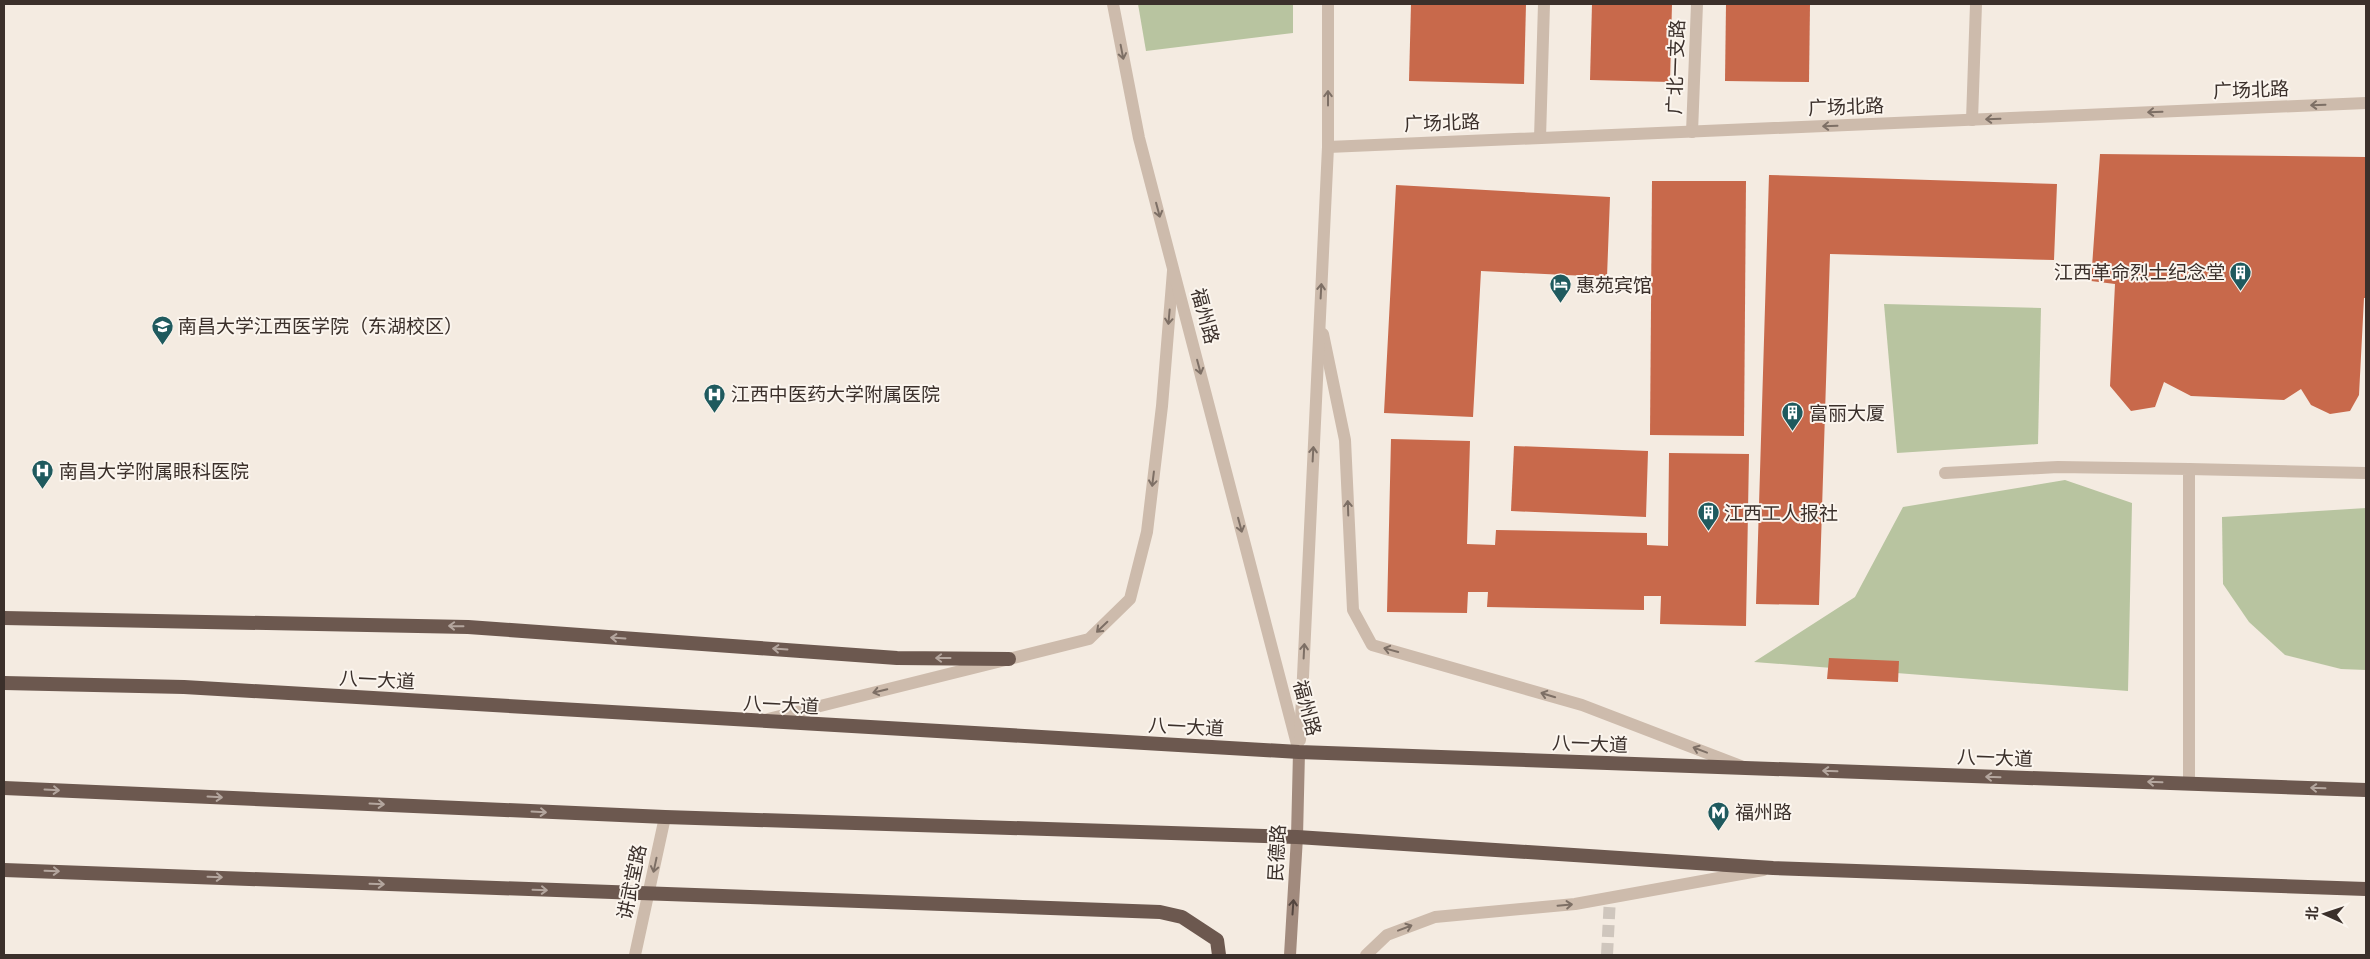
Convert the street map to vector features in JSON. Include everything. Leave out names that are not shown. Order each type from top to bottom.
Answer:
[{"type":"highway","points":[[4,618],[468,627],[897,658],[1009,659]]},
{"type":"highway","name":"八一大道","points":[[4,683],[194,688],[1299,752],[2366,790]]},
{"type":"highway","points":[[4,788],[665,817],[1297,837],[1773,868],[2366,889]]},
{"type":"highway","points":[[4,870],[1160,912],[1182,918],[1217,940],[1218,955]]},
{"type":"main road","name":"民德路","points":[[1290,955],[1297,837],[1299,752]]},
{"type":"street","name":"福州路","points":[[1113,4],[1139,138],[1299,752]]},
{"type":"street","name":"福州路","points":[[1299,752],[1328,147],[1328,4]]},
{"type":"street","points":[[1540,138],[1544,4]]},
{"type":"street","name":"广北一支路","points":[[1692,132],[1698,4]]},
{"type":"street","points":[[1972,120],[1976,4]]},
{"type":"street","name":"广场北路","points":[[1328,147],[2366,103]]},
{"type":"street","points":[[756,722],[1089,638],[1130,599],[1147,532],[1162,406],[1173,268]]},
{"type":"street","points":[[1319,316],[1345,440],[1353,610],[1372,645],[1582,705],[1746,768]]},
{"type":"street","points":[[1945,473],[2058,466],[2366,473]]},
{"type":"street","points":[[2188,469],[2189,784]]},
{"type":"street","name":"讲武堂路","points":[[635,955],[665,817]]},
{"type":"street","points":[[1366,955],[1388,935],[1435,917],[1575,904],[1773,868]]},
{"type":"green space","points":[[1138,4],[1293,4],[1293,33],[1146,51]]},
{"type":"green space","points":[[1884,304],[2041,308],[2038,444],[1897,453]]},
{"type":"green space","points":[[2065,480],[2132,503],[2128,691],[1754,662],[1855,597],[1903,507]]},
{"type":"green space","points":[[2366,508],[2366,670],[2341,669],[2285,655],[2249,622],[2223,584],[2222,517]]},
{"type":"building","points":[[1411,4],[1526,4],[1524,84],[1409,81]]},
{"type":"building","points":[[1592,4],[1672,4],[1670,82],[1590,80]]},
{"type":"building","points":[[1726,4],[1810,4],[1809,82],[1725,81]]},
{"type":"building","name":"江西革命烈士纪念堂","points":[[2100,154],[2366,157],[2366,298],[2364,298],[2359,395],[2350,411],[2330,414],[2311,405],[2301,389],[2284,400],[2191,396],[2164,382],[2155,407],[2131,411],[2110,386],[2115,284],[2091,281]]},
{"type":"building","name":"富丽大厦","points":[[1769,175],[2057,184],[2054,260],[1830,254],[1819,605],[1756,604]]},
{"type":"building","points":[[1652,181],[1746,181],[1744,436],[1650,435]]},
{"type":"building","points":[[1396,185],[1610,197],[1607,277],[1481,271],[1473,417],[1384,413]]},
{"type":"building","name":"江西工人报社","points":[[1391,439],[1470,441],[1467,544],[1495,545],[1496,530],[1647,533],[1647,545],[1668,546],[1669,453],[1749,454],[1746,626],[1660,624],[1661,596],[1644,596],[1644,610],[1487,607],[1488,592],[1468,592],[1467,613],[1387,612]]},
{"type":"building","points":[[1514,446],[1648,451],[1646,517],[1511,511]]},
{"type":"building","points":[[1829,658],[1899,661],[1898,682],[1827,679]]},
{"type":"tunnel","points":[[1607,955],[1610,898]]},
{"type":"place","name":"江西革命烈士纪念堂","points":[[2241,291]]},
{"type":"place","name":"惠苑宾馆","points":[[1560,304]]},
{"type":"place","name":"南昌大学江西医学院（东湖校区）","points":[[162,345]]},
{"type":"place","name":"江西中医药大学附属医院","points":[[715,413]]},
{"type":"place","name":"富丽大厦","points":[[1793,432]]},
{"type":"place","name":"南昌大学附属眼科医院","points":[[43,490]]},
{"type":"place","name":"江西工人报社","points":[[1708,532]]},
{"type":"place","name":"福州路","points":[[1719,831]]}]
